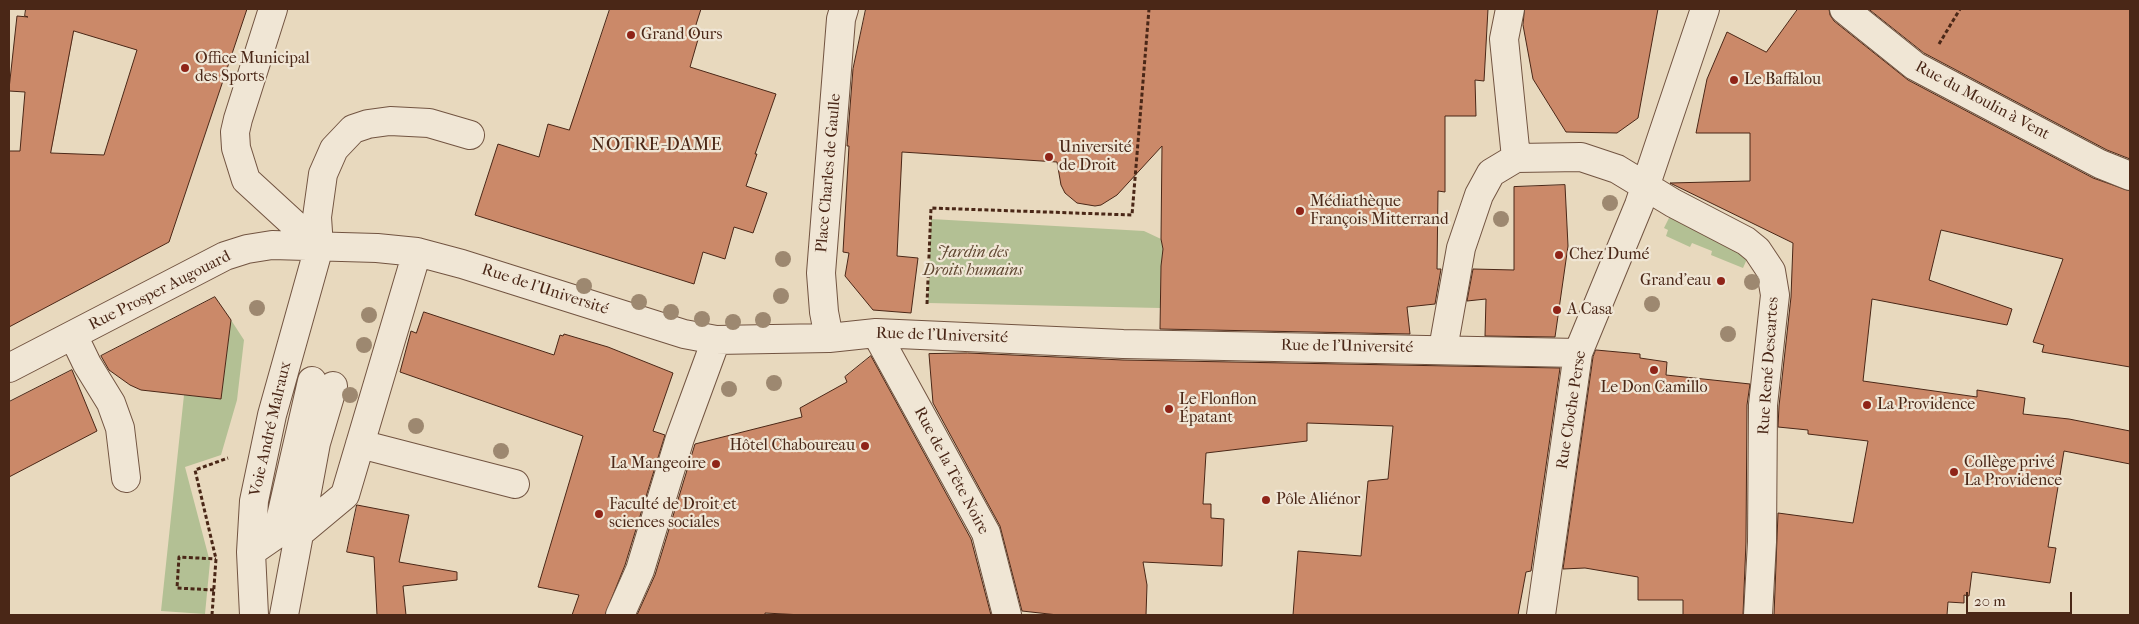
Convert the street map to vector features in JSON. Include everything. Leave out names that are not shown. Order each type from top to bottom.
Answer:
[{"type":"street","points":[[273,9],[238,119],[235,132],[236,148],[246,180],[319,247]]},
{"type":"street","name":"Place Charles de Gaulle","points":[[829,338],[824,312],[821,273],[841,19],[844,9]]},
{"type":"street","points":[[1442,349],[1461,248],[1479,195],[1491,173],[1516,158],[1504,40],[1510,9]]},
{"type":"street","name":"Rue Cloche Perse","points":[[1541,615],[1578,352],[1639,205],[1705,9]]},
{"type":"street","name":"Rue du Moulin à Vent","points":[[1844,9],[1915,66],[2100,164],[2130,176]]},
{"type":"street","points":[[319,247],[316,217],[323,174],[334,150],[353,129],[368,124],[400,121],[429,123],[470,135]]},
{"type":"street","name":"Rue René Descartes","points":[[1516,158],[1581,158],[1618,169],[1673,203],[1746,241],[1764,260],[1771,271],[1775,295],[1763,405],[1762,542],[1758,615]]},
{"type":"street","name":"Rue Prosper Augouard","points":[[9,368],[225,256],[247,249],[272,245],[319,247]]},
{"type":"street","name":"Rue de l'Université","points":[[319,247],[377,248],[417,252],[462,264],[684,334],[716,340],[829,338],[876,333],[1123,344],[1578,352]]},
{"type":"street","name":"Voie André Malraux","points":[[254,615],[251,552],[254,501],[262,457],[319,247]]},
{"type":"street","points":[[297,536],[345,495],[417,252]]},
{"type":"street","name":"Rue de la Tête Noire","points":[[876,333],[986,533],[1007,615]]},
{"type":"street","points":[[73,335],[87,364],[111,403],[120,428],[126,478]]},
{"type":"street","points":[[620,615],[640,570],[680,438],[716,340]]},
{"type":"street","points":[[251,552],[277,534],[323,383],[316,443],[297,536],[284,615]]},
{"type":"street","points":[[360,444],[515,484]]},
{"type":"path","points":[[926,335],[931,208],[1132,215],[1149,9]]},
{"type":"path","points":[[1915,66],[1932,54],[1944,38],[1960,9]]},
{"type":"path","points":[[212,615],[216,560],[195,470],[228,458]]},
{"type":"path","points":[[214,590],[177,588],[179,557],[216,560]]},
{"type":"green space","points":[[1672,212],[1751,250],[1743,268],[1711,255],[1712,251],[1692,243],[1690,247],[1666,236],[1668,230],[1664,228]]},
{"type":"green space","name":"Jardin des Droits humains","points":[[931,219],[1144,231],[1161,239],[1163,249],[1160,308],[928,303]]},
{"type":"green space","points":[[231,320],[244,340],[237,400],[221,455],[185,467],[210,562],[205,614],[161,611],[184,395],[221,399]]},
{"type":"building","points":[[26,9],[247,9],[169,242],[9,327],[9,151],[20,151],[25,92],[9,91],[9,89],[17,16],[28,17],[25,16]],"holes":[[[74,31],[137,50],[104,155],[51,153]]]},
{"type":"building","points":[[610,9],[701,9],[693,34],[699,36],[690,67],[776,94],[746,186],[767,193],[753,233],[734,227],[725,259],[703,252],[694,284],[475,215],[498,144],[539,157],[548,124],[569,130]]},
{"type":"building","points":[[866,9],[1488,9],[1484,81],[1475,80],[1476,116],[1445,116],[1445,192],[1438,191],[1437,269],[1441,269],[1435,304],[1407,307],[1410,334],[1160,329],[1163,249],[1161,239],[1162,146],[1117,195],[1101,205],[1095,206],[1077,203],[1065,193],[1061,185],[1057,162],[902,152],[897,256],[918,258],[911,313],[873,310],[845,276],[849,253],[843,252],[849,146],[847,146],[853,69]]},
{"type":"building","points":[[1525,9],[1658,9],[1638,118],[1617,133],[1566,132],[1533,79],[1523,25]]},
{"type":"building","points":[[1798,9],[1829,9],[1834,21],[1908,80],[2093,178],[2130,191],[2130,367],[2042,352],[2044,345],[2033,342],[2063,259],[1941,230],[1929,280],[2012,309],[2007,325],[1872,299],[1863,381],[1977,397],[1977,390],[2025,398],[2023,414],[2069,419],[2130,431],[2130,464],[2064,451],[2048,547],[2056,548],[2050,583],[1972,572],[1969,596],[1964,595],[1964,603],[1948,602],[1947,615],[1774,615],[1778,513],[1853,523],[1868,441],[1808,434],[1808,430],[1778,427],[1791,297],[1793,243],[1670,183],[1750,181],[1750,133],[1696,133],[1707,79],[1727,32],[1766,52]]},
{"type":"building","points":[[1869,9],[2130,9],[2130,159],[2107,150],[1924,53]]},
{"type":"building","points":[[1565,185],[1568,246],[1555,337],[1485,336],[1486,299],[1467,301],[1473,269],[1514,270],[1514,187]]},
{"type":"building","points":[[215,297],[231,320],[221,399],[141,390],[130,385],[109,370],[101,356]]},
{"type":"building","name":"Faculté de Droit et sciences sociales","points":[[424,312],[554,355],[560,335],[563,336],[564,334],[608,347],[673,373],[653,431],[665,435],[625,565],[605,615],[572,615],[579,595],[538,587],[583,436],[400,372],[411,331],[416,333]]},
{"type":"building","points":[[1596,350],[1640,354],[1640,358],[1667,362],[1666,375],[1750,384],[1747,405],[1746,542],[1743,615],[1683,615],[1683,600],[1638,600],[1638,577],[1585,568],[1563,569],[1593,357]]},
{"type":"building","points":[[968,353],[1123,360],[1560,368],[1531,571],[1526,572],[1518,615],[1293,615],[1298,551],[1361,556],[1368,481],[1388,479],[1393,426],[1307,423],[1307,441],[1206,453],[1203,504],[1211,504],[1211,518],[1224,519],[1222,566],[1143,562],[1147,585],[1146,615],[1058,615],[1022,611],[1000,526],[933,403],[929,354]]},
{"type":"building","points":[[871,356],[971,539],[991,615],[803,615],[765,613],[765,615],[637,615],[655,575],[695,444],[802,417],[800,408],[847,382],[845,377]]},
{"type":"building","points":[[72,370],[97,431],[9,477],[9,402]]},
{"type":"building","points":[[357,505],[409,515],[399,562],[457,572],[457,580],[403,586],[406,615],[377,615],[374,557],[347,552]]},
{"type":"place","name":"Grand Ours","points":[[631,35]]},
{"type":"place","name":"Office Municipal des Sports","points":[[185,68]]},
{"type":"place","name":"Le Baffalou","points":[[1734,80]]},
{"type":"place","name":"Université de Droit","points":[[1049,157]]},
{"type":"place","name":"Médiathèque François Mitterrand","points":[[1300,211]]},
{"type":"place","name":"Chez Dumé","points":[[1559,255]]},
{"type":"place","name":"Grand'eau","points":[[1721,281]]},
{"type":"place","name":"A Casa","points":[[1557,310]]},
{"type":"place","name":"Le Don Camillo","points":[[1654,370]]},
{"type":"place","name":"La Providence","points":[[1867,405]]},
{"type":"place","name":"Le Flonflon Épatant","points":[[1169,409]]},
{"type":"place","name":"Hôtel Chaboureau","points":[[865,446]]},
{"type":"place","name":"La Mangeoire","points":[[716,464]]},
{"type":"place","name":"Collège privé La Providence","points":[[1954,472]]},
{"type":"place","name":"Pôle Aliénor","points":[[1266,500]]},
{"type":"place","name":"Faculté de Droit et sciences sociales","points":[[599,514]]},
{"type":"district","name":"NOTRE-DAME","points":[[657,146]]}]
